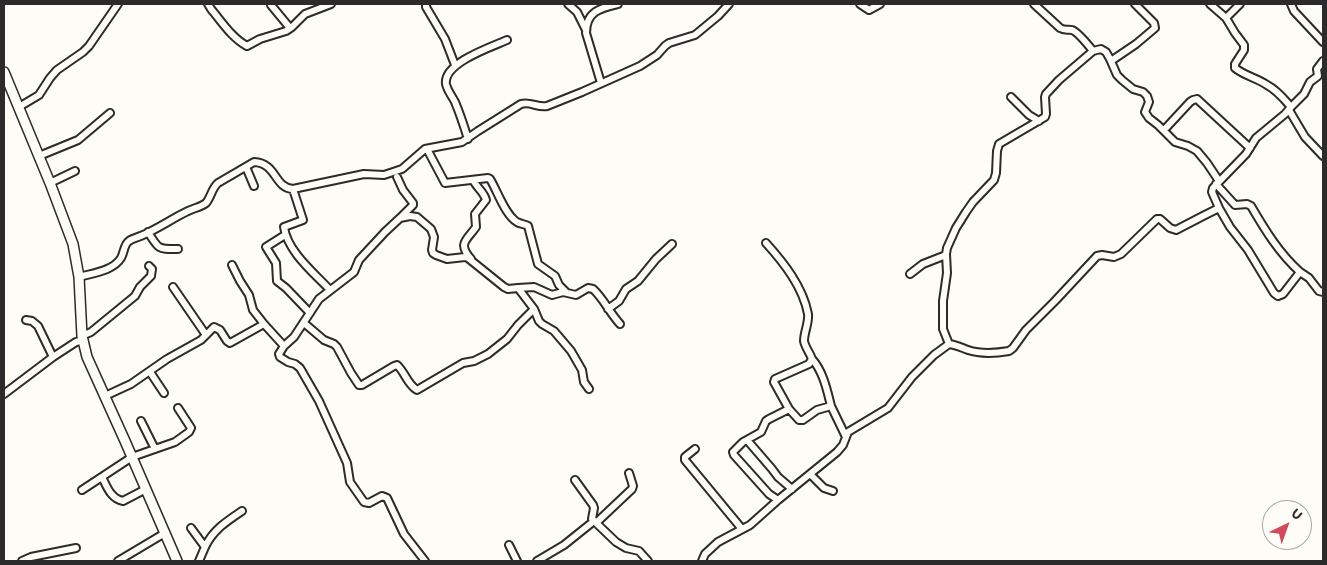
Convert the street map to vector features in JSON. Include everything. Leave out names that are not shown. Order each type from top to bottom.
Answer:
[{"type":"street","points":[[19,107],[38,96],[57,70],[89,46],[118,4]]},
{"type":"street","points":[[208,4],[232,34],[247,46],[290,28],[306,14],[331,4]]},
{"type":"street","points":[[426,4],[445,39],[455,65]]},
{"type":"street","points":[[568,4],[577,12],[586,30],[601,83]]},
{"type":"street","points":[[586,30],[590,18],[598,9],[618,4]]},
{"type":"street","points":[[79,277],[114,266],[122,255],[128,241],[189,210],[203,205],[208,200],[215,185],[254,162],[259,162],[272,170],[283,186],[293,189],[357,175],[384,175],[402,169],[423,150],[458,143],[468,139],[521,104],[546,106],[627,73],[658,55],[669,43],[695,35],[729,4]]},
{"type":"street","points":[[860,4],[869,10],[880,4]]},
{"type":"street","points":[[1034,4],[1060,28],[1076,32],[1093,51]]},
{"type":"street","points":[[1111,61],[1155,28],[1154,23],[1137,4]]},
{"type":"street","points":[[1210,4],[1226,18],[1245,47],[1234,64],[1235,68],[1242,74],[1269,86],[1277,92],[1290,108],[1305,137],[1323,156]]},
{"type":"street","points":[[1226,18],[1240,4]]},
{"type":"street","points":[[1291,4],[1294,11],[1323,42]]},
{"type":"street","points":[[272,5],[290,28]]},
{"type":"street","points":[[468,139],[454,99],[446,84],[448,75],[455,65],[507,40]]},
{"type":"street","points":[[949,344],[943,329],[943,301],[947,273],[947,248],[956,228],[966,212],[994,180],[999,144],[1044,117],[1046,114],[1046,94],[1059,80],[1093,51],[1100,49],[1103,50],[1111,61],[1122,80],[1133,89],[1143,92],[1147,96],[1149,102],[1146,116],[1164,130],[1174,142],[1193,148],[1200,153],[1218,183],[1235,205],[1247,204],[1251,206],[1273,242],[1285,257],[1323,292]]},
{"type":"street","points":[[1300,272],[1283,294],[1276,295],[1248,250],[1230,227],[1212,192],[1213,188],[1246,154],[1259,135],[1304,94],[1310,82],[1320,80],[1318,68],[1323,62]]},
{"type":"street","points":[[4,72],[74,244],[79,277],[82,338],[89,362],[177,561]]},
{"type":"street","points":[[1011,97],[1025,111],[1039,121]]},
{"type":"street","points":[[1164,130],[1190,102],[1197,99],[1250,148]]},
{"type":"street","points":[[39,156],[78,140],[110,113]]},
{"type":"street","points":[[427,149],[445,183],[490,179],[502,203],[513,219],[526,224],[530,229],[538,264],[555,276],[559,285],[566,292],[576,295],[588,288],[593,289],[602,297],[608,309],[620,324]]},
{"type":"street","points":[[246,167],[254,186]]},
{"type":"street","points":[[50,183],[75,171]]},
{"type":"street","points":[[397,177],[413,205],[359,260],[354,272],[319,300],[294,337],[284,346],[279,355],[288,362],[298,365],[318,401],[349,466],[350,482],[364,502],[369,503],[382,496],[387,498],[404,534],[425,561]]},
{"type":"street","points":[[473,180],[486,200],[475,214],[476,227],[466,238],[464,244],[466,253],[471,260],[508,289],[534,287],[552,295],[566,292]]},
{"type":"street","points":[[293,189],[303,220],[284,227],[285,236],[292,249],[330,290]]},
{"type":"street","points":[[702,561],[705,554],[718,542],[750,525],[840,449],[848,432],[888,408],[912,377],[934,355],[949,344],[974,352],[1009,351],[1026,330],[1097,256],[1121,254],[1157,219],[1160,219],[1170,228],[1176,230],[1219,208]]},
{"type":"street","points":[[400,218],[417,217],[431,229],[434,237],[432,250],[436,255],[447,259],[465,257],[471,260]]},
{"type":"street","points":[[148,232],[158,248],[178,249]]},
{"type":"street","points":[[285,236],[266,247],[276,263],[277,281],[310,314]]},
{"type":"street","points":[[766,243],[785,265],[802,295],[808,312],[804,342],[820,372],[831,406],[846,437]]},
{"type":"street","points":[[608,309],[619,301],[626,289],[635,284],[656,259],[672,244]]},
{"type":"street","points":[[910,274],[923,264],[946,255]]},
{"type":"street","points":[[232,265],[249,295],[253,310],[284,346]]},
{"type":"street","points":[[4,394],[53,357],[91,332],[135,296],[140,287],[151,276],[152,269],[149,266]]},
{"type":"street","points":[[173,287],[206,335]]},
{"type":"street","points":[[518,288],[534,309],[539,321],[554,331],[571,351],[582,370],[584,382],[589,389]]},
{"type":"street","points":[[304,323],[324,340],[337,347],[358,385],[362,385],[397,365],[417,390],[463,363],[488,354],[507,339],[534,309]]},
{"type":"street","points":[[26,320],[32,321],[38,326],[53,357]]},
{"type":"street","points":[[105,396],[131,384],[167,359],[201,340],[212,329],[220,330],[227,341],[232,342],[264,324]]},
{"type":"street","points":[[812,359],[809,364],[795,369],[774,381],[789,409],[801,421],[817,410],[831,406]]},
{"type":"street","points":[[150,372],[164,393]]},
{"type":"street","points":[[82,490],[132,457],[175,442],[191,430],[178,408]]},
{"type":"street","points":[[778,500],[769,494],[733,453],[746,440],[761,432],[768,419],[789,409]]},
{"type":"street","points":[[141,421],[155,449]]},
{"type":"street","points":[[746,440],[776,476],[792,489]]},
{"type":"street","points":[[695,449],[685,457],[685,460],[742,529]]},
{"type":"street","points":[[537,561],[564,545],[595,522],[632,489],[633,486],[629,473]]},
{"type":"street","points":[[810,474],[824,488],[833,491]]},
{"type":"street","points":[[102,477],[114,498],[119,501],[123,501],[146,489]]},
{"type":"street","points":[[575,480],[594,505],[592,519],[616,542],[626,548],[639,551],[648,561]]},
{"type":"street","points":[[199,561],[209,540],[222,525],[242,511]]},
{"type":"street","points":[[191,528],[205,547]]},
{"type":"street","points":[[118,561],[165,534]]},
{"type":"street","points":[[509,545],[517,561]]},
{"type":"street","points":[[22,561],[30,557],[76,548]]}]
